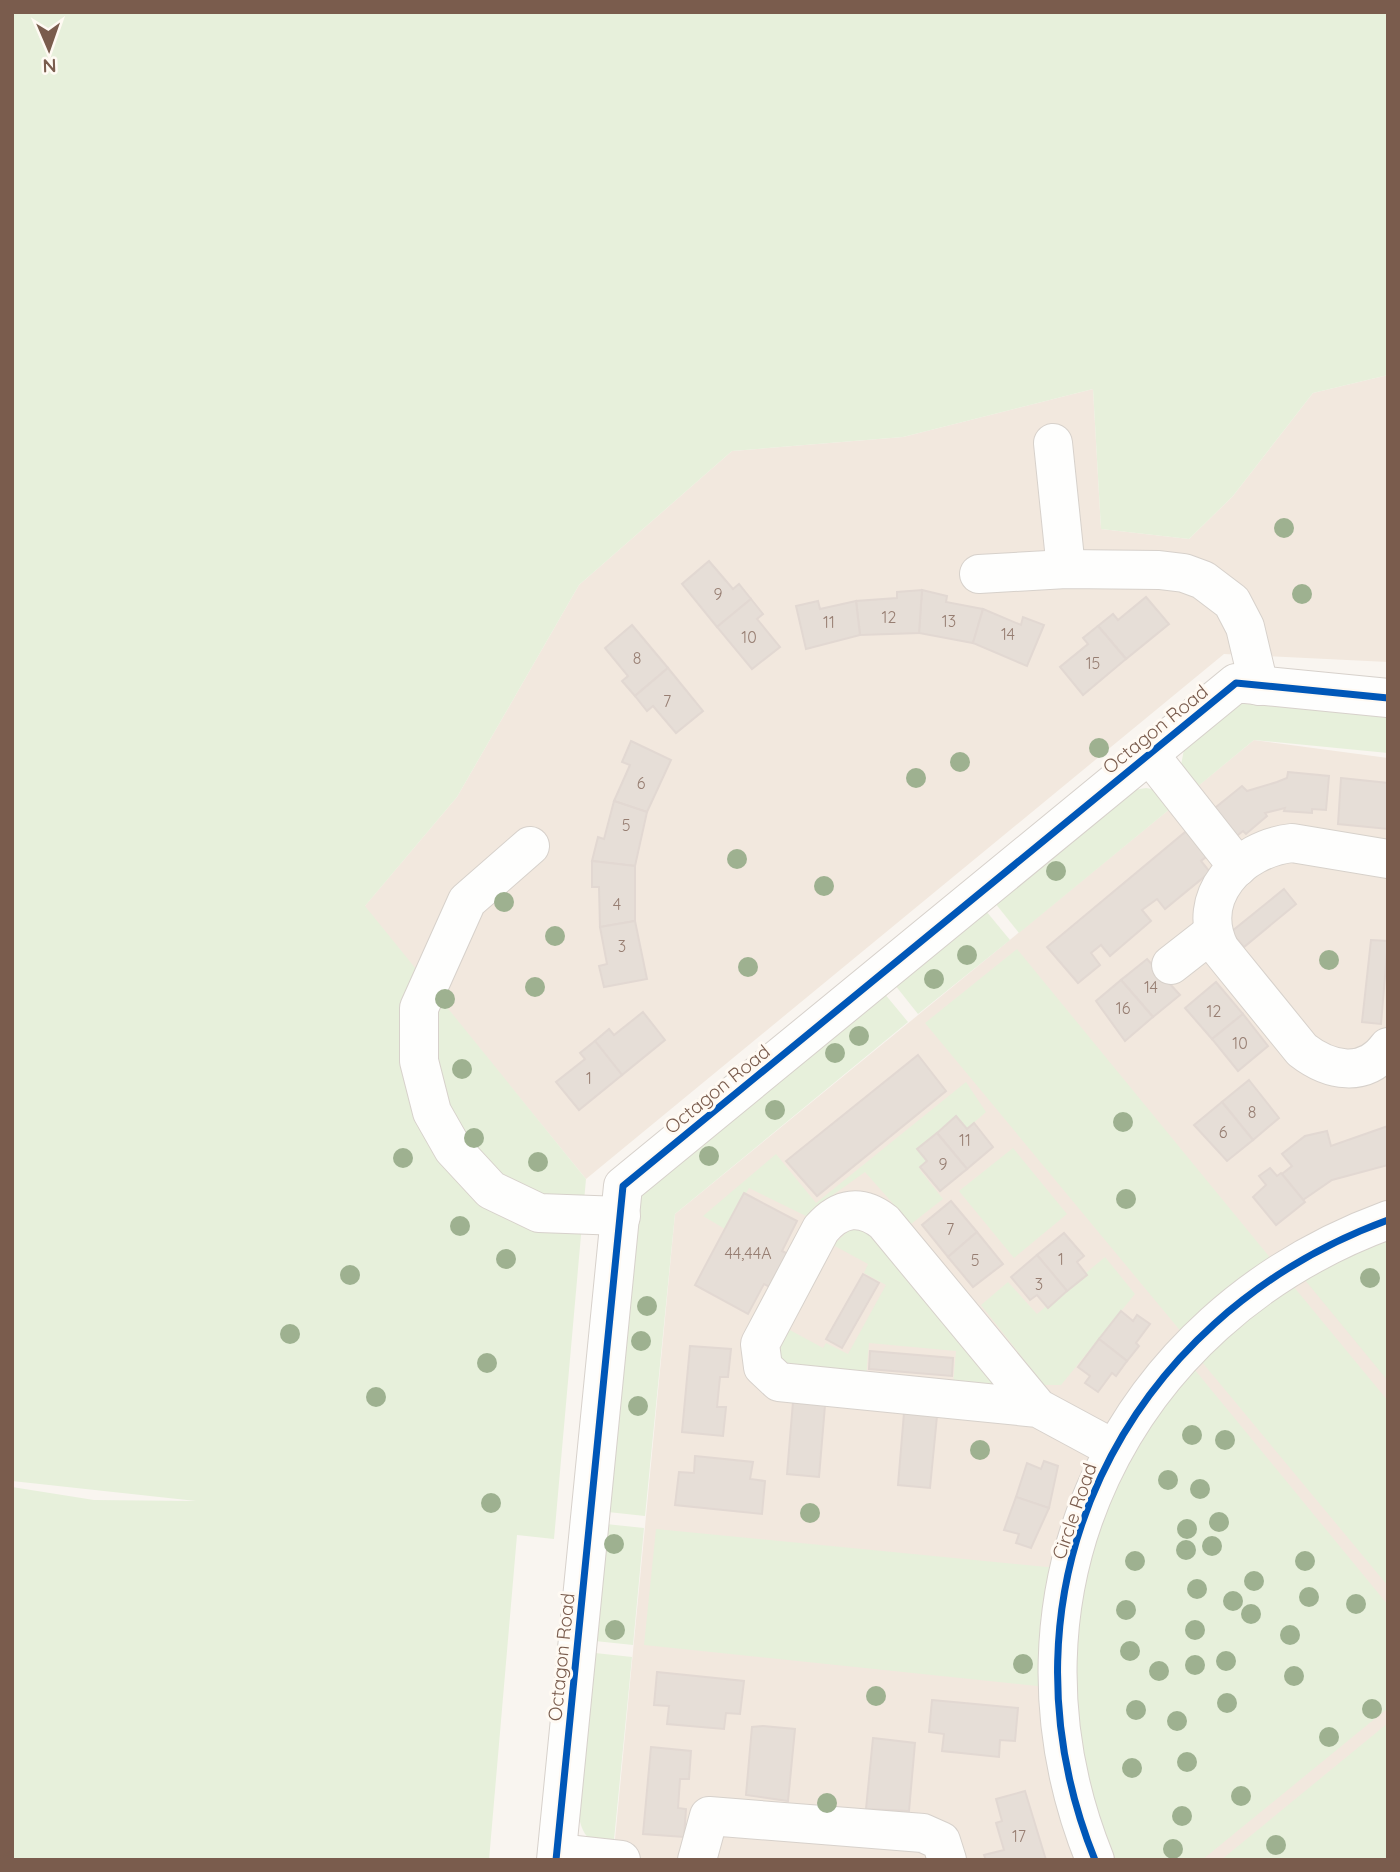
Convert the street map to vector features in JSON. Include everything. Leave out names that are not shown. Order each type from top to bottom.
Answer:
[{"type":"street","points":[[1053,443],[1066,569]]},
{"type":"street","points":[[979,574],[1066,569],[1184,573],[1221,592],[1232,602],[1245,627],[1259,686]]},
{"type":"street","name":"Octagon Road","points":[[557,1856],[623,1186],[1236,683],[1388,698]]},
{"type":"street","points":[[1149,754],[1238,867]]},
{"type":"street","points":[[1388,859],[1292,843],[1276,845],[1238,867],[1213,899],[1212,933],[1220,949],[1285,1030],[1317,1062],[1334,1069],[1353,1069],[1370,1065],[1388,1047]]},
{"type":"street","points":[[530,846],[467,901],[419,1008],[419,1061],[432,1112],[453,1149],[491,1190],[538,1213],[621,1216]]},
{"type":"street","points":[[1171,965],[1212,933]]},
{"type":"street","points":[[1038,1408],[789,1384],[771,1376],[763,1367],[760,1345],[821,1229],[832,1216],[847,1209],[862,1210],[884,1222],[1038,1408],[1114,1449]]},
{"type":"street","name":"Circle Road","points":[[1095,1860],[1063,1750],[1059,1718],[1060,1633],[1063,1598],[1076,1546],[1114,1449],[1160,1380],[1229,1308],[1286,1267],[1350,1234],[1388,1220]]},
{"type":"street","points":[[697,1860],[709,1816],[923,1833],[941,1841],[947,1860]]},
{"type":"street","points":[[557,1856],[621,1860]]},
{"type":"shaded area","points":[[1388,375],[1388,662],[1224,654],[586,1179],[364,907],[457,797],[579,585],[732,451],[903,437],[1093,389],[1101,529],[1189,539],[1233,496],[1313,393]]},
{"type":"shaded area","points":[[1254,740],[1388,758],[1388,1860],[613,1860],[675,1214]]},
{"type":"green space","points":[[12,12],[1388,12],[1388,375],[1313,393],[1233,496],[1189,539],[1101,529],[1093,389],[903,437],[732,451],[579,585],[457,797],[365,906],[586,1179],[554,1539],[517,1535],[489,1860],[12,1860],[12,1487],[94,1500],[196,1501],[12,1481]]},
{"type":"green space","points":[[1241,701],[1388,715],[1388,753],[1254,740],[1191,792],[1180,771],[1184,749]]},
{"type":"green space","points":[[1134,790],[1157,790],[1176,804],[1019,933],[995,903]]},
{"type":"green space","points":[[986,911],[1010,940],[918,1014],[895,985]]},
{"type":"green space","points":[[1017,949],[1272,1260],[1183,1334],[925,1023]]},
{"type":"green space","points":[[884,993],[908,1022],[675,1214],[645,1516],[608,1512],[639,1194]]},
{"type":"green space","points":[[966,1082],[986,1112],[920,1170],[943,1199],[911,1224],[865,1172],[826,1200],[812,1219],[749,1188],[725,1229],[703,1216],[776,1154],[816,1203]]},
{"type":"green space","points":[[1013,1148],[1067,1214],[1014,1258],[959,1191]]},
{"type":"green space","points":[[860,1220],[1005,1385],[953,1385],[956,1351],[869,1343],[866,1377],[791,1374],[771,1347],[788,1329],[823,1348],[826,1343],[848,1354],[886,1285],[864,1273],[868,1264],[833,1245]]},
{"type":"green space","points":[[1388,1234],[1388,1381],[1300,1274]]},
{"type":"green space","points":[[1105,1257],[1135,1294],[1061,1385],[1044,1385],[981,1305],[1008,1282],[1037,1314]]},
{"type":"green space","points":[[1289,1281],[1388,1401],[1388,1586],[1197,1356]]},
{"type":"green space","points":[[1190,1364],[1388,1605],[1388,1708],[1202,1860],[1110,1860],[1080,1759],[1075,1626],[1106,1500]]},
{"type":"green space","points":[[606,1524],[644,1528],[633,1645],[595,1641]]},
{"type":"green space","points":[[656,1529],[1057,1568],[1046,1687],[644,1645]]},
{"type":"green space","points":[[595,1653],[632,1657],[613,1850],[590,1840],[583,1831],[579,1817]]},
{"type":"green space","points":[[1388,1723],[1388,1860],[1221,1860]]},
{"type":"building","points":[[709,561],[733,589],[739,584],[751,599],[717,627],[682,584]]},
{"type":"building","points":[[922,590],[947,596],[946,602],[983,609],[973,643],[919,633]]},
{"type":"building","points":[[922,590],[919,633],[860,635],[856,601],[897,598],[897,592]]},
{"type":"building","points":[[1146,597],[1169,624],[1126,659],[1098,626],[1113,614],[1118,620]]},
{"type":"building","points":[[751,599],[763,614],[757,619],[780,647],[752,669],[717,627]]},
{"type":"building","points":[[818,601],[820,609],[856,601],[860,635],[806,649],[796,606]]},
{"type":"building","points":[[983,609],[1021,625],[1023,617],[1044,625],[1027,666],[973,643]]},
{"type":"building","points":[[632,625],[668,668],[635,696],[622,681],[628,676],[605,648]]},
{"type":"building","points":[[1098,626],[1126,659],[1083,695],[1060,667],[1088,644],[1083,638]]},
{"type":"building","points":[[668,668],[703,711],[676,733],[653,706],[647,711],[635,696]]},
{"type":"building","points":[[631,741],[671,760],[647,812],[614,801],[630,765],[622,762]]},
{"type":"building","points":[[1288,772],[1329,776],[1326,810],[1312,809],[1312,813],[1284,811],[1285,808],[1265,813],[1267,816],[1246,834],[1243,831],[1233,839],[1210,812],[1242,786],[1247,791],[1277,782],[1287,778]]},
{"type":"building","points":[[1341,778],[1388,783],[1388,829],[1338,824]]},
{"type":"building","points":[[614,801],[647,812],[635,866],[592,861],[598,837],[604,839]]},
{"type":"building","points":[[1190,828],[1211,853],[1201,861],[1210,872],[1165,909],[1157,899],[1142,910],[1151,921],[1110,956],[1101,945],[1091,953],[1100,965],[1078,983],[1047,947]]},
{"type":"building","points":[[592,861],[635,866],[635,921],[600,927],[599,887],[592,887]]},
{"type":"building","points":[[1284,889],[1296,904],[1244,947],[1231,932]]},
{"type":"building","points":[[635,921],[647,979],[604,987],[599,966],[607,964],[600,927]]},
{"type":"building","points":[[1371,940],[1388,941],[1381,1024],[1362,1022]]},
{"type":"building","points":[[1147,959],[1180,995],[1153,1017],[1121,980]]},
{"type":"building","points":[[1121,980],[1153,1017],[1125,1041],[1096,1001]]},
{"type":"building","points":[[1216,982],[1243,1014],[1212,1039],[1185,1008]]},
{"type":"building","points":[[643,1012],[665,1040],[622,1075],[595,1041],[609,1029],[614,1035]]},
{"type":"building","points":[[1243,1014],[1268,1046],[1238,1071],[1212,1039]]},
{"type":"building","points":[[595,1041],[622,1075],[579,1110],[556,1082],[585,1059],[580,1053]]},
{"type":"building","points":[[918,1055],[946,1091],[817,1196],[786,1161]]},
{"type":"building","points":[[1249,1080],[1279,1118],[1253,1140],[1222,1102]]},
{"type":"building","points":[[1222,1102],[1253,1140],[1227,1161],[1194,1125]]},
{"type":"building","points":[[956,1116],[967,1129],[974,1123],[993,1147],[967,1169],[937,1133]]},
{"type":"building","points":[[1388,1126],[1388,1165],[1332,1180],[1303,1200],[1282,1174],[1292,1166],[1282,1154],[1305,1136],[1327,1131],[1331,1146]]},
{"type":"building","points":[[937,1133],[967,1169],[940,1191],[920,1167],[927,1161],[917,1149]]},
{"type":"building","points":[[1270,1168],[1277,1176],[1281,1173],[1305,1202],[1276,1225],[1253,1197],[1266,1185],[1259,1176]]},
{"type":"building","points":[[744,1193],[797,1221],[782,1251],[788,1254],[770,1287],[764,1284],[748,1314],[695,1285]]},
{"type":"building","points":[[951,1201],[977,1232],[948,1257],[922,1225]]},
{"type":"building","points":[[977,1232],[1003,1264],[973,1287],[948,1257]]},
{"type":"building","points":[[1064,1233],[1084,1256],[1077,1262],[1087,1275],[1067,1291],[1037,1255]]},
{"type":"building","points":[[1037,1255],[1067,1291],[1048,1308],[1037,1295],[1030,1300],[1011,1277]]},
{"type":"building","points":[[863,1274],[879,1283],[842,1348],[826,1339]]},
{"type":"building","points":[[1121,1311],[1133,1321],[1137,1315],[1150,1324],[1136,1343],[1139,1346],[1127,1361],[1099,1339]]},
{"type":"building","points":[[1099,1339],[1127,1361],[1116,1376],[1112,1373],[1098,1392],[1085,1383],[1090,1376],[1078,1367]]},
{"type":"building","points":[[690,1346],[731,1349],[728,1377],[720,1377],[717,1407],[726,1407],[723,1436],[682,1432]]},
{"type":"building","points":[[870,1351],[953,1358],[952,1376],[869,1369]]},
{"type":"building","points":[[793,1402],[825,1405],[819,1477],[787,1474]]},
{"type":"building","points":[[904,1413],[937,1416],[930,1488],[898,1485]]},
{"type":"building","points":[[695,1456],[753,1462],[750,1479],[765,1481],[762,1514],[675,1505],[679,1472],[694,1473]]},
{"type":"building","points":[[1044,1461],[1058,1466],[1049,1508],[1016,1497],[1027,1463],[1041,1469]]},
{"type":"building","points":[[1016,1497],[1049,1508],[1031,1548],[1016,1543],[1019,1534],[1004,1530]]},
{"type":"building","points":[[657,1672],[744,1681],[740,1714],[726,1713],[724,1729],[667,1724],[669,1706],[654,1705]]},
{"type":"building","points":[[932,1700],[1018,1708],[1015,1741],[1000,1740],[999,1757],[942,1751],[944,1734],[929,1732]]},
{"type":"building","points":[[752,1727],[795,1729],[788,1801],[746,1795]]},
{"type":"building","points":[[873,1738],[915,1743],[909,1811],[866,1809]]},
{"type":"building","points":[[651,1747],[691,1751],[689,1779],[680,1779],[678,1808],[686,1809],[684,1837],[643,1834]]},
{"type":"building","points":[[1025,1791],[1046,1860],[986,1860],[984,1855],[1004,1850],[996,1823],[1002,1821],[996,1799]]},
{"type":"cycle path","points":[[556,1860],[623,1186],[1236,683],[1388,698]]},
{"type":"cycle path","points":[[1095,1860],[1066,1760],[1058,1661],[1070,1566],[1101,1477],[1149,1395],[1214,1324],[1294,1265],[1388,1220]]}]
